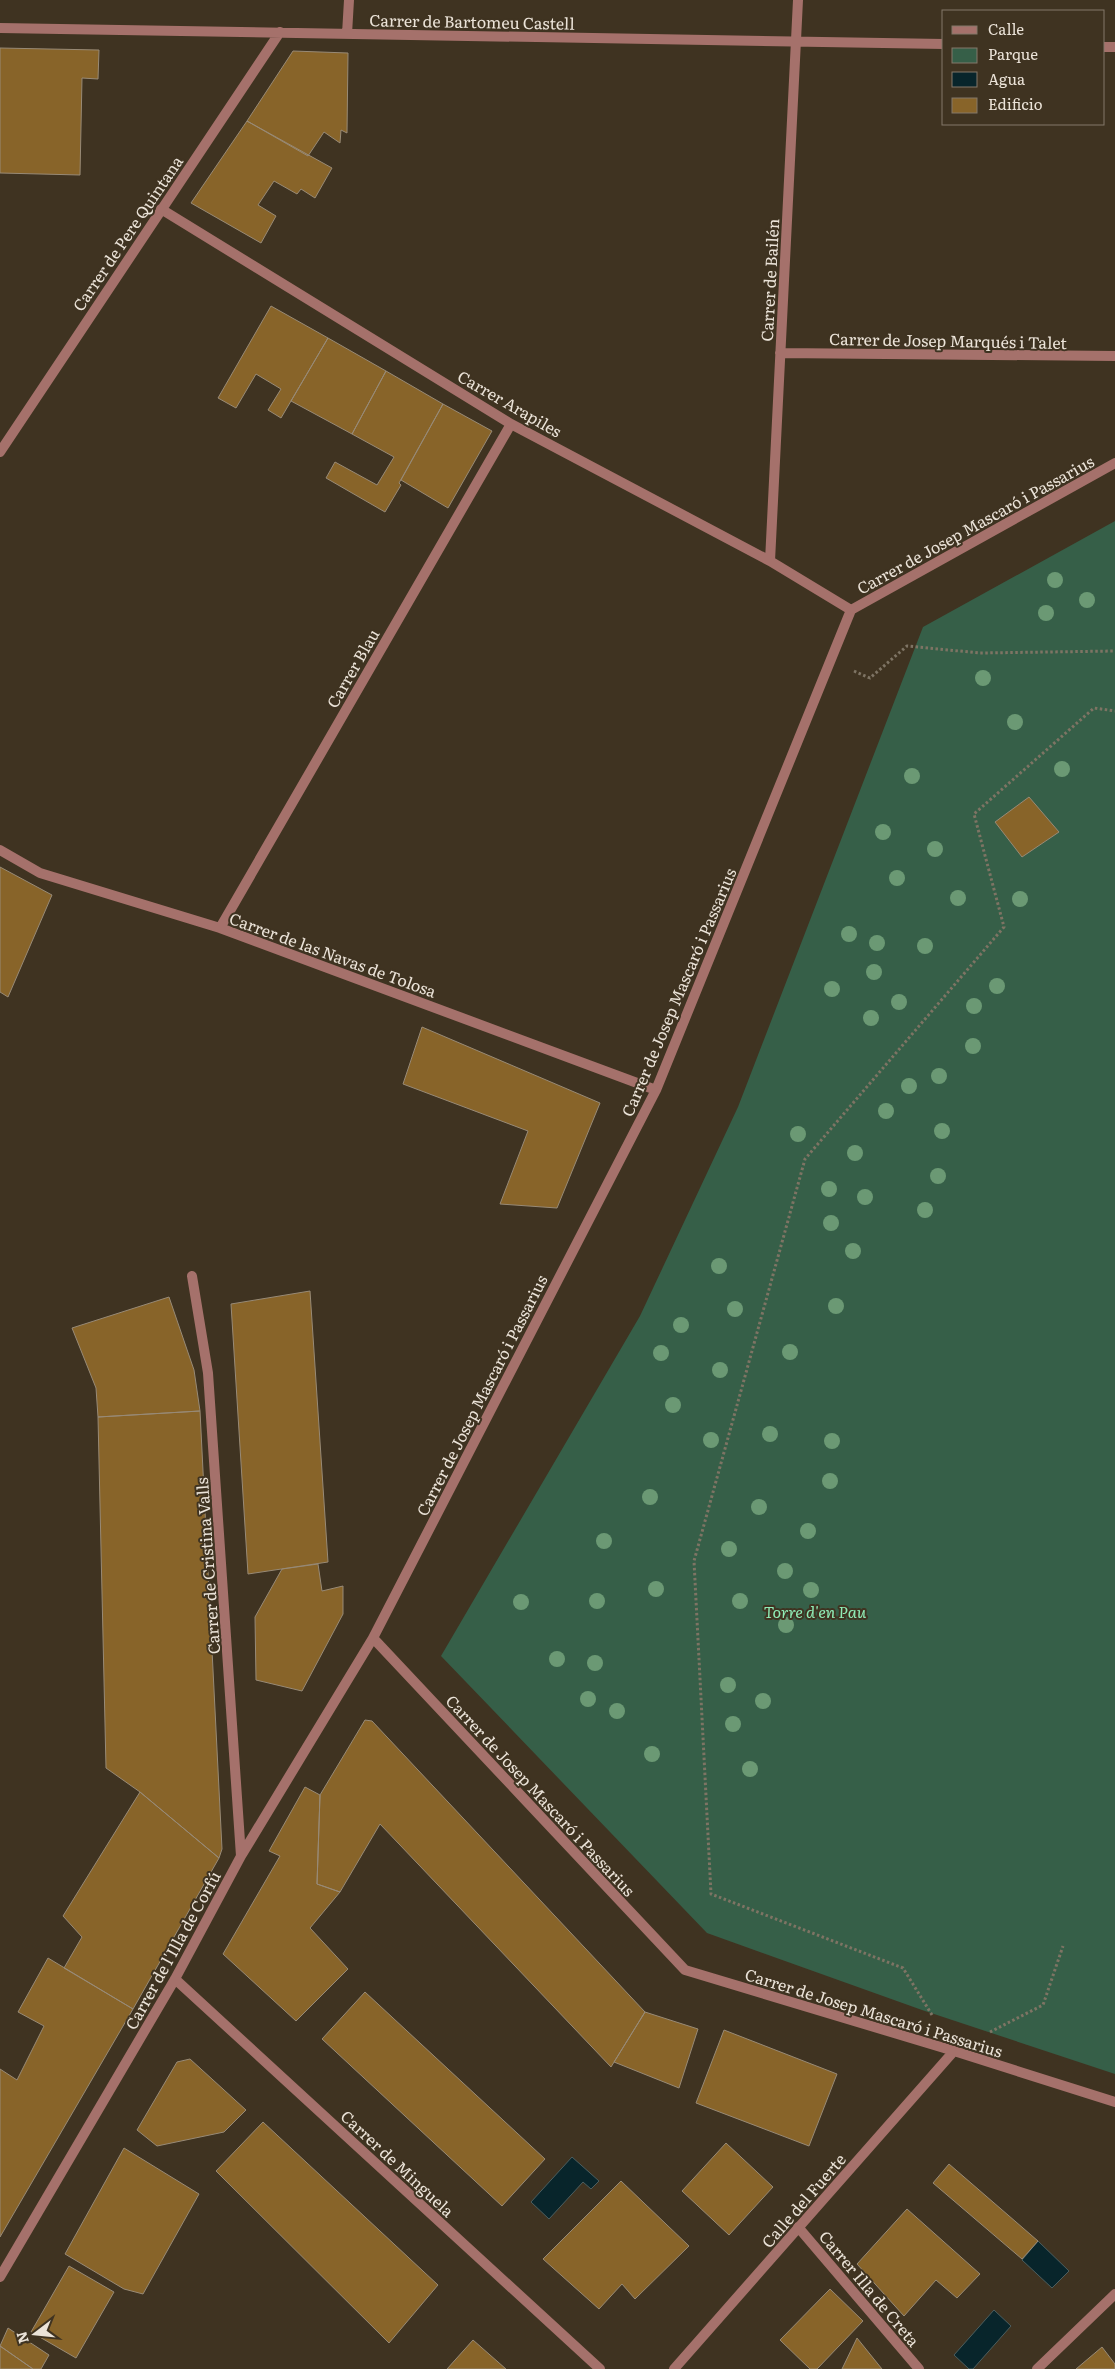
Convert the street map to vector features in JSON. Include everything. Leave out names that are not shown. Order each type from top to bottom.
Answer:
[{"type":"street","points":[[347,34],[349,0]]},
{"type":"street","name":"Carrer de Bailén","points":[[770,561],[798,0]]},
{"type":"street","name":"Carrer de Bartomeu Castell","points":[[0,28],[942,44]]},
{"type":"street","name":"Carrer de Pere Quintana","points":[[0,452],[280,32]]},
{"type":"street","name":"Carrer Arapiles","points":[[161,209],[511,424],[770,561],[851,610]]},
{"type":"street","name":"Carrer de Josep Marqués i Talet","points":[[780,353],[1115,356]]},
{"type":"street","name":"Carrer Blau","points":[[220,928],[511,424]]},
{"type":"street","name":"Carrer de Josep Mascaró i Passarius","points":[[1115,463],[851,610],[656,1090],[373,1638],[685,1970],[954,2050],[1115,2102]]},
{"type":"street","name":"Carrer de las Navas de Tolosa","points":[[0,850],[40,873],[220,928],[656,1090]]},
{"type":"street","name":"Carrer de Cristina Valls","points":[[192,1276],[208,1373],[241,1856]]},
{"type":"street","name":"Carrer de l'Illa de Corfú","points":[[0,2278],[176,1979],[241,1856],[373,1638]]},
{"type":"street","name":"Carrer de Minguela","points":[[176,1979],[600,2369]]},
{"type":"street","name":"Calle del Fuerte","points":[[674,2369],[954,2050]]},
{"type":"street","name":"Carrer Illa de Creta","points":[[798,2227],[919,2369]]},
{"type":"street","points":[[1037,2369],[1115,2294]]},
{"type":"path","points":[[831,660],[870,678],[907,646],[980,654],[1115,651]]},
{"type":"path","points":[[1063,1946],[1043,2005],[954,2050],[903,1968],[712,1894],[694,1561],[805,1159],[1004,927],[974,814],[1094,708],[1115,711]]},
{"type":"green space","name":"Torre d'en Pau","points":[[1115,521],[1115,2074],[922,2010],[707,1933],[441,1656],[640,1316],[738,1107],[923,627]]},
{"type":"water","points":[[572,2157],[599,2181],[591,2189],[583,2182],[549,2219],[531,2202]]},
{"type":"water","points":[[1038,2241],[1069,2271],[1052,2288],[1022,2260]]},
{"type":"water","points":[[994,2310],[1011,2326],[973,2369],[969,2369],[954,2355]]},
{"type":"building","points":[[0,48],[99,50],[98,79],[82,78],[80,175],[0,173]]},
{"type":"building","points":[[293,51],[348,53],[347,133],[341,130],[340,143],[324,132],[308,156],[247,121]]},
{"type":"building","points":[[247,121],[332,168],[315,198],[301,189],[297,194],[274,181],[258,205],[276,216],[261,243],[191,203]]},
{"type":"building","points":[[271,306],[328,338],[281,418],[268,410],[281,389],[256,374],[236,408],[218,398]]},
{"type":"building","points":[[328,338],[386,371],[352,434],[291,401]]},
{"type":"building","points":[[386,371],[443,404],[385,512],[326,478],[335,462],[377,485],[394,457],[352,434]]},
{"type":"building","points":[[443,404],[492,431],[448,508],[401,480]]},
{"type":"building","points":[[1029,797],[1059,832],[1022,857],[995,822]]},
{"type":"building","points":[[0,867],[52,895],[8,997],[0,992]]},
{"type":"building","points":[[422,1027],[600,1103],[557,1208],[500,1204],[528,1131],[403,1084]]},
{"type":"building","points":[[310,1291],[328,1562],[248,1574],[231,1304]]},
{"type":"building","points":[[169,1297],[194,1370],[200,1411],[98,1417],[96,1388],[72,1328]]},
{"type":"building","points":[[200,1411],[222,1849],[219,1858],[140,1792],[106,1768],[98,1417]]},
{"type":"building","points":[[318,1564],[322,1591],[343,1586],[343,1614],[302,1691],[256,1680],[255,1617],[282,1569]]},
{"type":"building","points":[[365,1720],[372,1721],[645,2012],[611,2067],[380,1824],[340,1892],[317,1884],[320,1795]]},
{"type":"building","points":[[305,1787],[320,1795],[317,1884],[340,1892],[310,1928],[348,1969],[296,2021],[223,1954],[280,1856],[269,1851]]},
{"type":"building","points":[[140,1792],[219,1858],[133,2009],[64,1968],[82,1937],[63,1916]]},
{"type":"building","points":[[48,1958],[133,2009],[0,2237],[0,2069],[17,2080],[44,2026],[18,2012]]},
{"type":"building","points":[[365,1992],[545,2159],[502,2206],[322,2039]]},
{"type":"building","points":[[645,2012],[698,2029],[679,2088],[614,2062]]},
{"type":"building","points":[[724,2030],[837,2074],[809,2146],[696,2103]]},
{"type":"building","points":[[190,2059],[246,2110],[224,2132],[157,2146],[137,2130],[177,2062]]},
{"type":"building","points":[[263,2122],[438,2285],[389,2343],[216,2171]]},
{"type":"building","points":[[726,2143],[773,2187],[729,2235],[682,2191]]},
{"type":"building","points":[[124,2148],[199,2194],[143,2294],[124,2289],[65,2254]]},
{"type":"building","points":[[949,2164],[1038,2241],[1022,2259],[933,2183]]},
{"type":"building","points":[[621,2181],[689,2246],[635,2299],[622,2284],[599,2309],[543,2259]]},
{"type":"building","points":[[907,2209],[980,2274],[957,2298],[936,2280],[904,2316],[857,2264]]},
{"type":"building","points":[[69,2266],[114,2292],[76,2358],[31,2332]]},
{"type":"building","points":[[830,2289],[863,2321],[817,2369],[810,2369],[780,2340]]},
{"type":"building","points":[[8,2328],[49,2355],[41,2369],[33,2369],[0,2346]]},
{"type":"building","points":[[857,2338],[882,2369],[842,2369]]},
{"type":"building","points":[[473,2340],[506,2369],[447,2369]]},
{"type":"building","points":[[0,2346],[33,2369],[0,2369]]},
{"type":"building","points":[[1102,2347],[1115,2364],[1115,2369],[1076,2369]]}]
